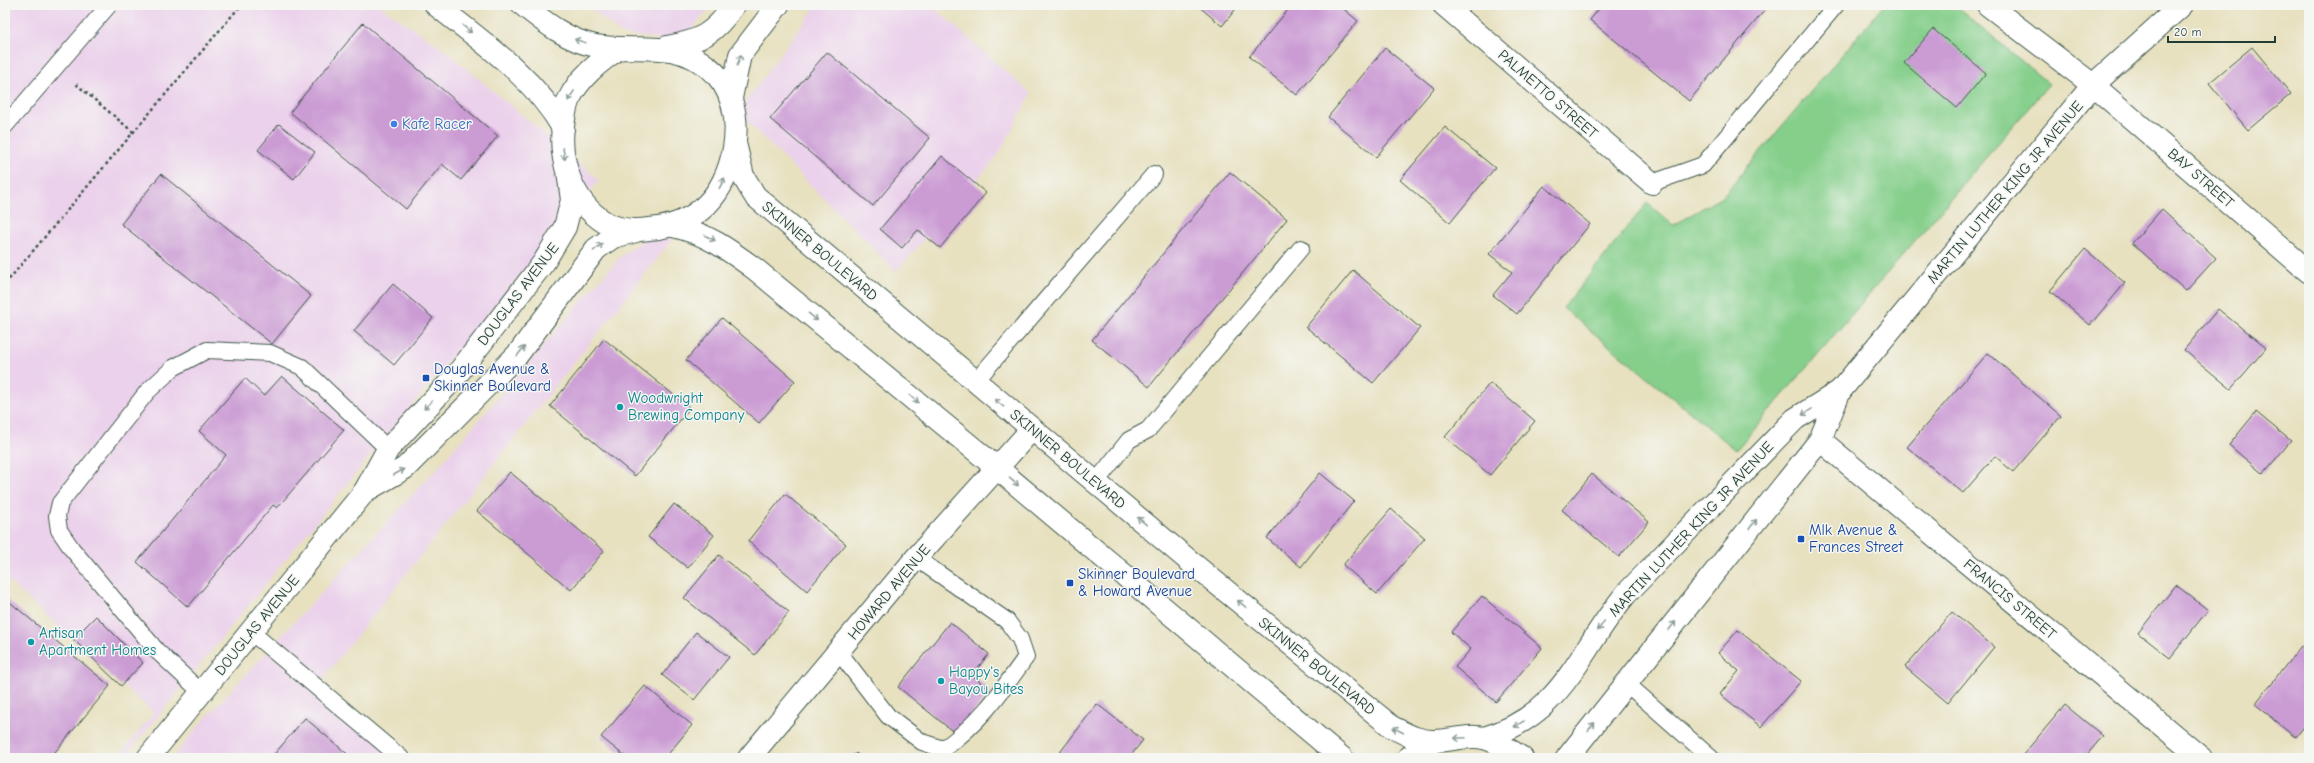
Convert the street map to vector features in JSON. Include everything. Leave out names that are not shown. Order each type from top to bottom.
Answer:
[{"type":"street","points":[[436,5],[509,64],[531,84],[550,107],[563,128]]},
{"type":"street","name":"SKINNER BOULEVARD","points":[[522,5],[571,38],[594,46],[618,49],[666,48],[687,54],[710,68],[724,85],[731,98],[735,117],[735,143],[730,167],[720,188],[709,202],[690,219],[673,226],[640,230],[620,228],[606,223],[582,200],[569,179],[562,151],[563,128],[568,101],[581,81],[594,66],[618,49]]},
{"type":"street","points":[[666,48],[692,43],[713,32],[734,5]]},
{"type":"street","points":[[731,98],[740,55],[778,5]]},
{"type":"street","name":"PALMETTO STREET","points":[[1444,5],[1652,183]]},
{"type":"street","name":"BAY STREET","points":[[1988,5],[2093,85],[2309,272]]},
{"type":"street","name":"MARTIN LUTHER KING JR AVENUE","points":[[1567,758],[1820,440],[1840,391],[2093,85],[2182,5]]},
{"type":"street","name":"SKINNER BOULEVARD","points":[[735,143],[743,176],[755,196],[1032,430],[1392,727],[1415,739],[1435,741],[1484,738],[1506,747],[1522,758]]},
{"type":"street","name":"DOUGLAS AVENUE","points":[[148,758],[365,491],[388,449],[455,377],[544,262],[565,227],[572,200],[569,179]]},
{"type":"street","name":"SKINNER BOULEVARD","points":[[673,226],[692,230],[713,239],[756,269],[997,468],[1342,758]]},
{"type":"street","name":"DOUGLAS AVENUE","points":[[365,491],[405,468],[518,354],[596,249],[613,237],[640,230]]},
{"type":"street","name":"MARTIN LUTHER KING JR AVENUE","points":[[1484,738],[1516,726],[1552,699],[1572,674],[1609,614],[1626,594],[1795,419],[1840,391]]},
{"type":"street","name":"HOWARD AVENUE","points":[[749,758],[916,558],[1032,430]]},
{"type":"street","name":"FRANCIS STREET","points":[[1820,440],[2201,758]]},
{"type":"street","name":"SKINNER BOULEVARD","points":[[1408,758],[1435,741]]},
{"type":"lane","points":[[5,126],[109,5]]},
{"type":"lane","points":[[1652,183],[1702,165],[1836,5]]},
{"type":"lane","points":[[975,382],[1154,174]]},
{"type":"lane","points":[[1096,482],[1129,440],[1148,430],[1301,248]]},
{"type":"lane","points":[[202,693],[157,652],[72,549],[59,530],[57,516],[60,503],[147,392],[173,368],[207,350],[270,353],[302,367],[388,449]]},
{"type":"lane","points":[[839,652],[888,716],[922,742],[944,749],[966,733],[997,697],[1026,657],[1020,639],[1007,621],[916,558]]},
{"type":"lane","points":[[251,632],[401,758]]},
{"type":"lane","points":[[1626,683],[1711,758]]},
{"type":"path","points":[[5,284],[241,5]]},
{"type":"path","points":[[55,67],[133,132]]},
{"type":"shaded area","points":[[5,5],[378,5],[442,48],[599,180],[381,442],[124,758],[117,758],[154,713],[5,578]]},
{"type":"shaded area","points":[[586,5],[713,5],[679,42],[622,34]]},
{"type":"shaded area","points":[[817,5],[931,5],[1031,94],[997,157],[896,271],[738,112]]},
{"type":"shaded area","points":[[673,226],[671,241],[317,686],[404,758],[172,758],[203,721],[440,465],[620,257],[641,242]]},
{"type":"green space","points":[[1884,5],[1955,5],[2049,84],[1736,450],[1563,308],[1647,203],[1673,225],[1722,197]]},
{"type":"building","points":[[1197,5],[1239,5],[1222,26]]},
{"type":"building","points":[[1292,5],[1339,5],[1358,21],[1297,95],[1249,57]]},
{"type":"building","points":[[1602,5],[1769,5],[1689,101],[1590,20]]},
{"type":"building","name":"Kafe Racer","points":[[363,23],[498,136],[461,180],[442,164],[406,209],[290,112]]},
{"type":"building","points":[[1933,29],[1986,73],[1957,108],[1904,63]]},
{"type":"building","points":[[2252,47],[2291,94],[2248,130],[2209,83]]},
{"type":"building","points":[[1385,48],[1434,88],[1376,157],[1328,117]]},
{"type":"building","points":[[827,52],[930,138],[873,206],[770,119]]},
{"type":"building","points":[[279,124],[315,152],[294,179],[258,150]]},
{"type":"building","points":[[1445,127],[1495,168],[1450,223],[1400,180]]},
{"type":"building","points":[[942,156],[986,193],[940,248],[918,230],[902,248],[880,229]]},
{"type":"building","points":[[1230,172],[1287,219],[1149,387],[1092,340]]},
{"type":"building","points":[[161,174],[311,296],[272,344],[121,224]]},
{"type":"building","points":[[1544,186],[1590,224],[1517,314],[1493,295],[1512,272],[1489,254]]},
{"type":"building","points":[[2162,209],[2216,258],[2186,291],[2132,243]]},
{"type":"building","points":[[2085,249],[2125,283],[2090,325],[2050,291]]},
{"type":"building","points":[[1353,270],[1420,328],[1373,383],[1306,327]]},
{"type":"building","points":[[393,284],[433,318],[394,365],[354,331]]},
{"type":"building","points":[[2218,309],[2266,348],[2231,389],[2184,350]]},
{"type":"building","points":[[722,318],[795,381],[759,423],[686,360]]},
{"type":"building","name":"Woodwright Brewing Company","points":[[604,339],[690,408],[635,476],[550,406]]},
{"type":"building","points":[[1988,353],[2061,416],[2013,472],[1995,456],[1963,493],[1907,447]]},
{"type":"building","points":[[282,376],[344,430],[277,508],[273,505],[188,607],[137,562],[226,455],[199,431],[245,378],[264,396]]},
{"type":"building","points":[[1490,383],[1535,421],[1490,475],[1445,437]]},
{"type":"building","points":[[2256,412],[2291,441],[2263,474],[2229,445]]},
{"type":"building","points":[[510,472],[604,551],[571,590],[477,511]]},
{"type":"building","points":[[1320,473],[1354,501],[1301,567],[1267,538]]},
{"type":"building","points":[[1592,474],[1649,522],[1619,557],[1562,510]]},
{"type":"building","points":[[785,494],[846,544],[807,591],[748,541]]},
{"type":"building","points":[[674,504],[714,535],[688,568],[648,537]]},
{"type":"building","points":[[1391,509],[1425,538],[1377,594],[1343,565]]},
{"type":"building","points":[[719,555],[789,612],[755,655],[684,598]]},
{"type":"building","points":[[2176,585],[2208,610],[2170,658],[2138,633]]},
{"type":"building","points":[[1482,596],[1542,648],[1496,702],[1455,667],[1471,649],[1451,632]]},
{"type":"building","name":"Artisan Apartment Homes","points":[[5,598],[110,686],[50,758],[5,758]]},
{"type":"building","points":[[1952,612],[1994,647],[1948,703],[1905,667]]},
{"type":"building","points":[[96,616],[143,663],[121,686],[73,639]]},
{"type":"building","name":"Happy's Bayou Bites","points":[[950,622],[989,654],[972,675],[991,691],[956,734],[898,687]]},
{"type":"building","points":[[1738,630],[1801,681],[1761,727],[1720,694],[1739,671],[1718,653]]},
{"type":"building","points":[[696,632],[729,657],[694,700],[662,675]]},
{"type":"building","points":[[2301,646],[2309,652],[2309,720],[2296,737],[2255,704]]},
{"type":"building","points":[[645,686],[692,725],[665,758],[627,758],[601,737]]},
{"type":"building","points":[[1097,704],[1143,740],[1129,758],[1062,758],[1058,755]]},
{"type":"building","points":[[2065,705],[2103,736],[2084,758],[2024,758],[2022,756]]},
{"type":"building","points":[[305,718],[352,758],[271,758]]},
{"type":"building","points":[[856,753],[862,758],[852,758]]},
{"type":"place","name":"Kafe Racer","points":[[394,124]]},
{"type":"place","name":"Douglas Avenue & Skinner Boulevard","points":[[426,378]]},
{"type":"place","name":"Woodwright Brewing Company","points":[[620,407]]},
{"type":"place","name":"Mlk Avenue & Frances Street","points":[[1801,539]]},
{"type":"place","name":"Skinner Boulevard & Howard Avenue","points":[[1070,583]]},
{"type":"place","name":"Artisan Apartment Homes","points":[[31,642]]},
{"type":"place","name":"Happy's Bayou Bites","points":[[941,681]]}]
